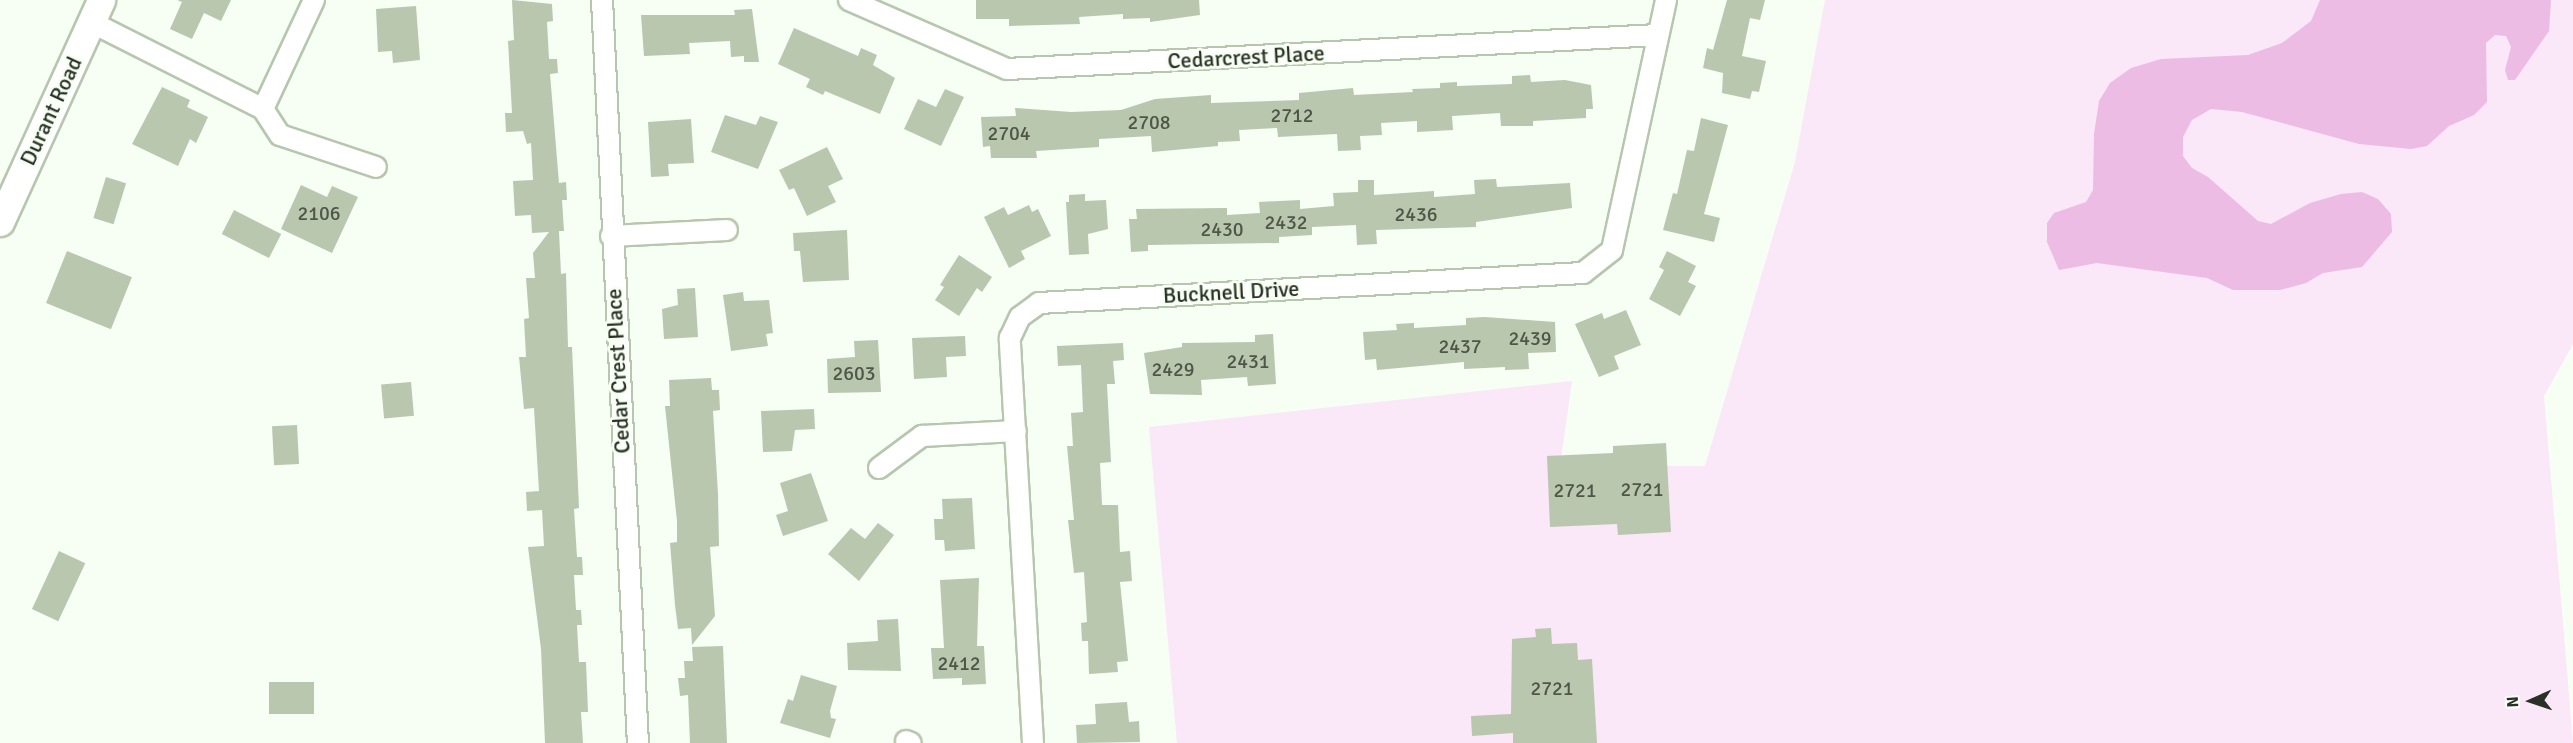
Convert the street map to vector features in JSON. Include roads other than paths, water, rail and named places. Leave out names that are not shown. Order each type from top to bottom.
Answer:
[{"type":"street","points":[[263,109],[314,0]]},
{"type":"street","name":"Cedar Crest Place","points":[[602,0],[611,237],[638,743]]},
{"type":"street","name":"Cedarcrest Place","points":[[849,0],[1007,69],[1658,35]]},
{"type":"street","name":"Bucknell Drive","points":[[1033,743],[1010,338],[1020,317],[1040,303],[1583,273],[1612,250],[1666,0]]},
{"type":"street","points":[[96,11],[263,109],[280,135],[376,168]]},
{"type":"street","name":"Durant Road","points":[[0,222],[96,11]]},
{"type":"street","points":[[611,237],[726,230]]},
{"type":"street","points":[[879,468],[922,436],[1016,431]]}]
